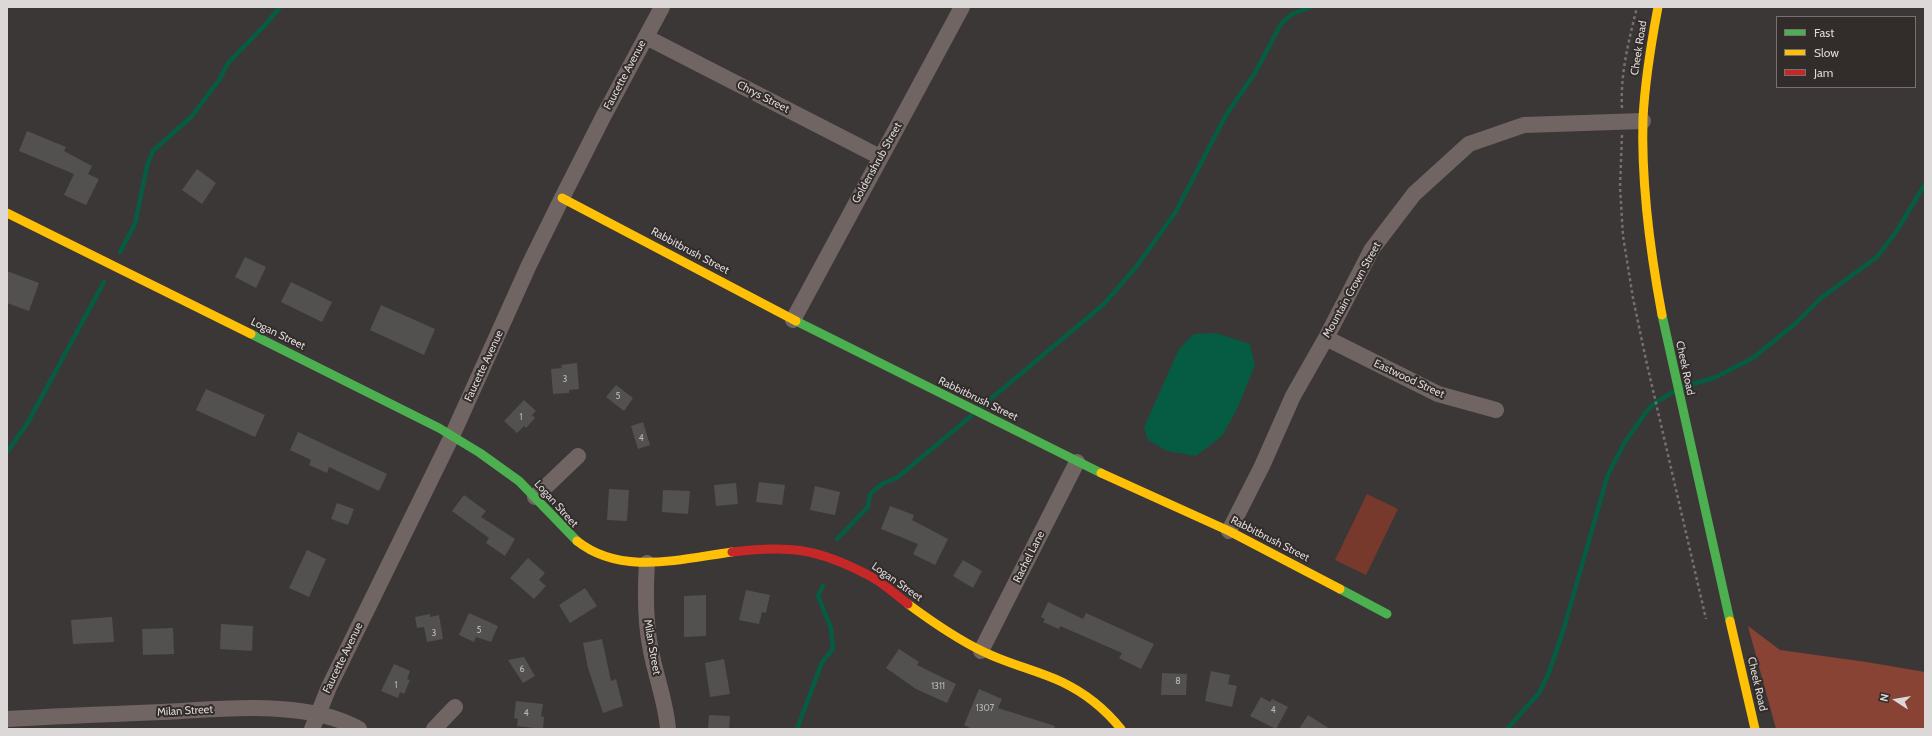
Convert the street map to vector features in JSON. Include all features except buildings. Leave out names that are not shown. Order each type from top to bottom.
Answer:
[{"type":"street","name":"Faucette Avenue","points":[[312,729],[317,713],[452,436],[529,265],[562,198],[662,7]]},
{"type":"street","name":"Goldenshrub Street","points":[[792,320],[962,7]]},
{"type":"street","name":"Cheek Road","points":[[1658,7],[1647,73],[1643,122],[1646,211],[1652,257],[1663,320],[1702,502],[1755,729]]},
{"type":"street","name":"Chrys Street","points":[[646,37],[880,157]]},
{"type":"street","name":"Mountain Crown Street","points":[[1229,532],[1262,466],[1293,396],[1326,338],[1372,249],[1414,194],[1468,144],[1524,125],[1643,122]]},
{"type":"street","name":"Rabbitbrush Street","points":[[562,198],[682,260],[792,320],[1077,462],[1229,532],[1387,614]]},
{"type":"street","name":"Logan Street","points":[[7,214],[359,387],[452,436],[493,461],[518,480],[535,497],[566,534],[582,547],[611,560],[627,563],[647,563],[767,548],[794,549],[820,554],[869,575],[938,626],[981,651],[1003,661],[1062,682],[1099,704],[1110,714],[1121,729]]},
{"type":"street","name":"Eastwood Street","points":[[1326,338],[1438,394],[1496,410]]},
{"type":"street","points":[[535,497],[578,456]]},
{"type":"street","name":"Rachel Lane","points":[[981,651],[1077,462]]},
{"type":"street","name":"Milan Street","points":[[647,563],[645,597],[648,630],[659,688],[666,711],[668,729]]},
{"type":"street","points":[[434,729],[455,707]]},
{"type":"street","name":"Milan Street","points":[[7,719],[244,709],[317,713],[342,721],[359,729]]},
{"type":"path","points":[[1622,113],[1623,75],[1637,7]]},
{"type":"path","points":[[1621,152],[1620,187],[1623,236],[1633,298],[1706,620]]},
{"type":"shaded area","points":[[1216,333],[1250,344],[1255,365],[1238,407],[1222,436],[1196,456],[1167,451],[1148,440],[1144,427],[1179,349],[1194,334]]},
{"type":"shaded area","points":[[1367,494],[1398,509],[1366,575],[1335,560]]},
{"type":"shaded area","points":[[1748,626],[1780,650],[1925,672],[1925,729],[1776,729]]},
{"type":"waterway","points":[[120,252],[135,224],[147,166],[153,151],[192,116],[219,80],[228,63],[266,24],[280,7]]},
{"type":"waterway","points":[[981,407],[1104,304],[1136,267],[1175,213],[1226,115],[1255,73],[1281,24],[1292,14],[1311,7]]},
{"type":"waterway","points":[[1683,387],[1716,377],[1753,358],[1796,323],[1821,298],[1877,257],[1896,232],[1925,184]]},
{"type":"waterway","points":[[7,452],[27,424],[104,282]]},
{"type":"waterway","points":[[1507,729],[1539,693],[1548,675],[1563,631],[1608,474],[1625,442],[1646,412],[1655,403],[1673,392]]},
{"type":"waterway","points":[[837,539],[868,507],[870,494],[882,484],[898,477],[971,416]]},
{"type":"waterway","points":[[797,729],[822,662],[833,649],[831,628],[818,596],[823,586]]},
{"type":"traffic: fast","points":[[1662,315],[1730,621]]},
{"type":"traffic: fast","points":[[796,321],[1101,473]]},
{"type":"traffic: fast","points":[[251,334],[439,428],[480,453],[519,481],[577,541]]},
{"type":"traffic: fast","points":[[1340,589],[1387,614]]},
{"type":"traffic: slow","points":[[1658,7],[1645,90],[1643,118],[1643,168],[1647,217],[1662,315]]},
{"type":"traffic: slow","points":[[562,198],[796,321]]},
{"type":"traffic: slow","points":[[7,213],[251,334]]},
{"type":"traffic: slow","points":[[1101,473],[1229,531],[1340,589]]},
{"type":"traffic: slow","points":[[577,541],[594,552],[612,558],[632,562],[672,561],[732,552]]},
{"type":"traffic: slow","points":[[908,604],[962,641],[992,656],[1062,682],[1079,691],[1094,702],[1121,729]]},
{"type":"traffic: slow","points":[[1730,621],[1755,729]]},
{"type":"traffic: jam","points":[[732,552],[786,549],[817,554],[850,566],[873,578],[908,604]]}]
